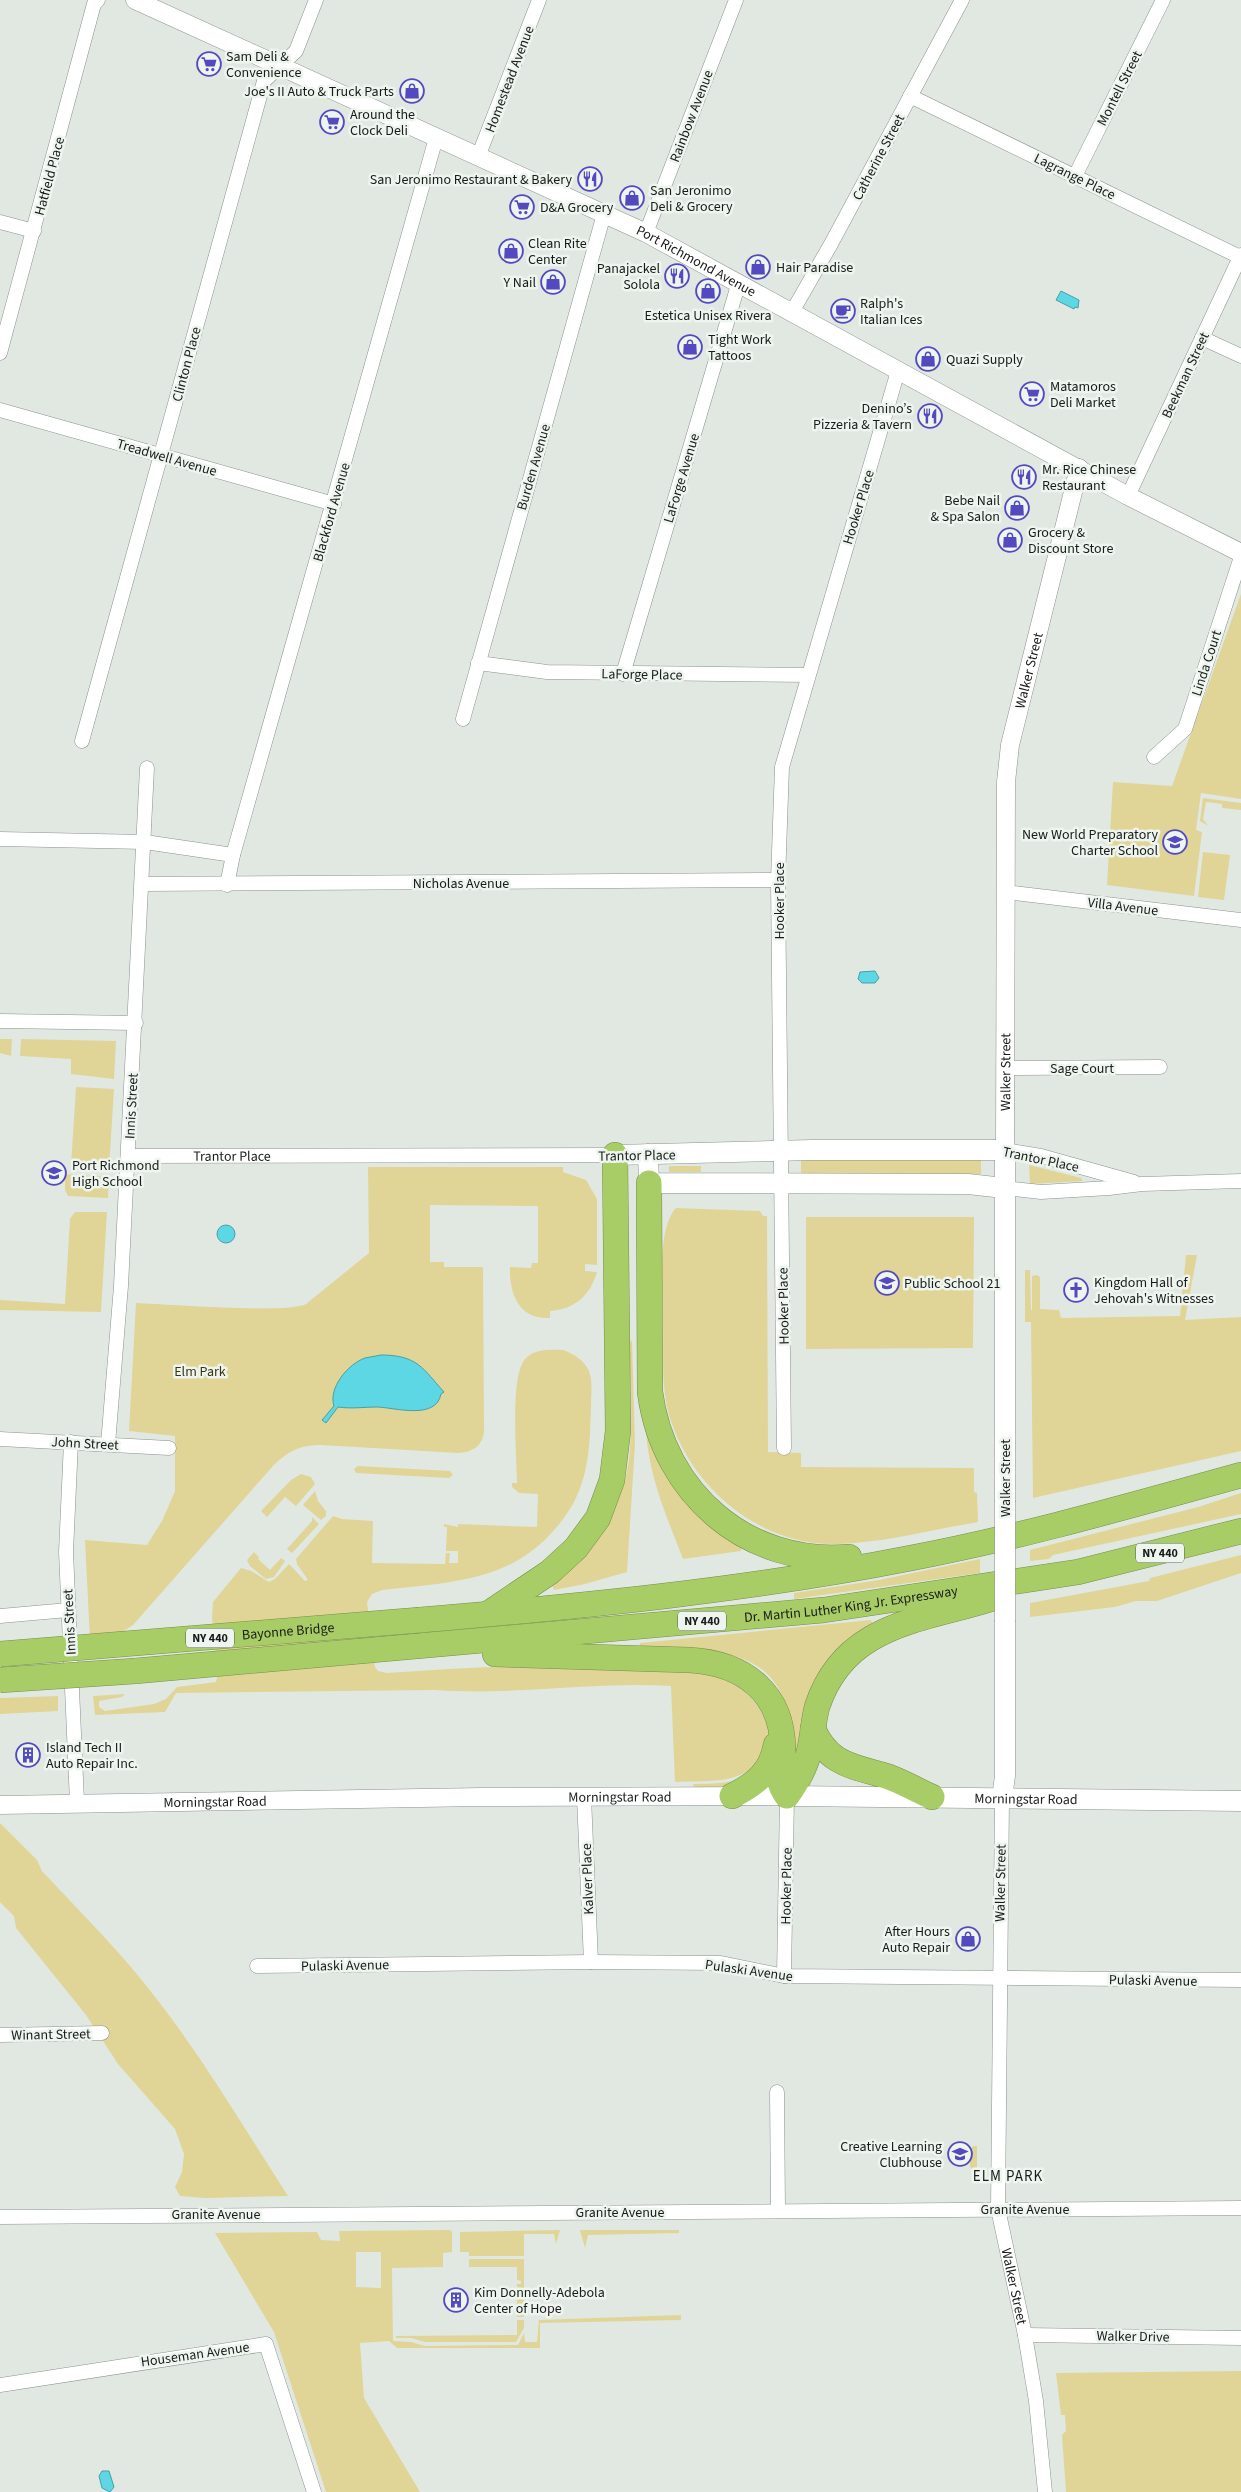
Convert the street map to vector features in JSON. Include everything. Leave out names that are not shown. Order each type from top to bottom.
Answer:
[{"type":"highway","points":[[487,1614],[550,1572],[576,1548],[598,1518],[612,1480],[618,1431],[615,1155]]},
{"type":"highway","points":[[649,1183],[650,1392],[661,1438],[686,1484],[703,1505],[735,1530],[756,1542],[778,1551],[823,1558],[875,1554],[913,1558]]},
{"type":"highway","name":"NY 440","points":[[487,1614],[610,1603],[715,1590],[913,1558],[1053,1526],[1241,1476]]},
{"type":"highway","name":"Dr. Martin Luther King Jr. Expressway","points":[[424,1645],[824,1610],[1078,1572],[1241,1532]]},
{"type":"highway","points":[[787,1796],[807,1761],[818,1706],[827,1686],[848,1658],[874,1636],[919,1617],[978,1603],[1078,1572]]},
{"type":"highway","name":"Bayonne Bridge","points":[[0,1654],[487,1614]]},
{"type":"highway","points":[[424,1645],[472,1656],[543,1654],[716,1663],[740,1672],[756,1684],[768,1697],[779,1721],[783,1747],[780,1783],[787,1796]]},
{"type":"highway","name":"Bayonne Bridge","points":[[0,1680],[108,1674],[424,1645]]},
{"type":"highway","points":[[732,1796],[752,1785],[767,1771],[776,1746],[779,1721]]},
{"type":"highway","points":[[813,1729],[820,1744],[837,1760],[891,1778],[932,1797]]},
{"type":"main road","name":"Trantor Place","points":[[615,1155],[781,1151],[1005,1150]]},
{"type":"main road","name":"Walker Street","points":[[1002,1798],[1005,1776],[1005,1150]]},
{"type":"main road","points":[[648,1154],[649,1183]]},
{"type":"main road","name":"Trantor Place","points":[[649,1183],[968,1184],[1004,1188]]},
{"type":"main road","name":"Morningstar Road","points":[[787,1796],[1241,1801]]},
{"type":"street","name":"Hatfield Place","points":[[0,354],[94,4],[98,0]]},
{"type":"street","name":"Port Richmond Avenue","points":[[135,0],[646,233],[739,282],[1128,496],[1241,555]]},
{"type":"street","name":"Clinton Place","points":[[82,741],[264,81],[296,51],[316,0]]},
{"type":"street","name":"Homestead Avenue","points":[[478,157],[539,0]]},
{"type":"street","name":"Rainbow Avenue","points":[[646,233],[736,0]]},
{"type":"street","name":"Catherine Street","points":[[792,312],[962,0]]},
{"type":"street","name":"Montell Street","points":[[1075,176],[1163,0]]},
{"type":"street","name":"Lagrange Place","points":[[910,96],[1240,256]]},
{"type":"street","name":"Blackford Avenue","points":[[227,885],[233,855],[334,504],[436,138]]},
{"type":"street","name":"Burden Avenue","points":[[463,719],[604,214]]},
{"type":"street","points":[[0,222],[34,231]]},
{"type":"street","name":"Beekman Street","points":[[1128,496],[1240,256]]},
{"type":"street","name":"LaForge Avenue","points":[[623,674],[739,282]]},
{"type":"street","points":[[1202,338],[1241,356]]},
{"type":"street","name":"Hooker Place","points":[[784,1448],[778,880],[782,767],[898,371]]},
{"type":"street","name":"Treadwell Avenue","points":[[0,410],[334,504]]},
{"type":"street","name":"Walker Street","points":[[1005,1150],[1006,782],[1010,745],[1079,468]]},
{"type":"street","name":"Linda Court","points":[[1154,758],[1185,729],[1241,555]]},
{"type":"street","name":"LaForge Place","points":[[478,663],[547,672],[808,675]]},
{"type":"street","name":"Innis Street","points":[[108,1444],[121,1286],[148,768]]},
{"type":"street","points":[[0,840],[145,842],[233,855]]},
{"type":"street","name":"Nicholas Avenue","points":[[143,884],[227,885],[778,880]]},
{"type":"street","name":"Villa Avenue","points":[[1005,892],[1241,920]]},
{"type":"street","points":[[0,1021],[136,1023]]},
{"type":"street","name":"Sage Court","points":[[1005,1068],[1160,1067]]},
{"type":"street","name":"Trantor Place","points":[[1005,1150],[1041,1156],[1142,1184]]},
{"type":"street","name":"Trantor Place","points":[[128,1156],[615,1155]]},
{"type":"street","name":"Trantor Place","points":[[1004,1188],[1041,1192],[1142,1184],[1241,1181]]},
{"type":"street","name":"John Street","points":[[0,1439],[169,1448]]},
{"type":"street","name":"Innis Street","points":[[71,1442],[66,1552],[77,1802]]},
{"type":"street","points":[[0,1616],[68,1610]]},
{"type":"street","name":"Hooker Place","points":[[784,1976],[787,1796]]},
{"type":"street","name":"Morningstar Road","points":[[0,1805],[77,1802],[787,1796]]},
{"type":"street","name":"Kalver Place","points":[[584,1797],[591,1962]]},
{"type":"street","name":"Walker Street","points":[[1002,1798],[998,1978],[998,2209],[1025,2335],[1036,2401],[1045,2492]]},
{"type":"street","name":"Pulaski Avenue","points":[[257,1966],[591,1962],[721,1963],[784,1976],[1241,1980]]},
{"type":"street","name":"Winant Street","points":[[0,2034],[102,2033]]},
{"type":"street","points":[[777,2092],[778,2211]]},
{"type":"street","name":"Granite Avenue","points":[[0,2216],[1241,2208]]},
{"type":"street","name":"Walker Drive","points":[[1025,2335],[1241,2338]]},
{"type":"street","name":"Houseman Avenue","points":[[0,2385],[266,2344],[314,2492]]},
{"type":"green space","points":[[1241,594],[1241,799],[1201,793],[1196,830],[1202,832],[1194,896],[1107,885],[1113,782],[1172,786]]},
{"type":"green space","points":[[1203,798],[1241,803],[1241,810],[1222,808],[1222,804],[1206,802],[1203,819],[1208,826],[1200,821]]},
{"type":"green space","points":[[1203,852],[1230,855],[1224,900],[1198,897]]},
{"type":"green space","points":[[0,1039],[12,1039],[11,1056],[0,1053]]},
{"type":"green space","points":[[21,1039],[116,1041],[114,1079],[71,1074],[71,1059],[20,1056]]},
{"type":"green space","points":[[76,1087],[114,1089],[109,1168],[71,1166]]},
{"type":"green space","points":[[981,1159],[981,1174],[801,1174],[801,1160]]},
{"type":"green space","points":[[1029,1165],[1081,1178],[1083,1181],[1030,1184]]},
{"type":"green space","points":[[669,1166],[701,1166],[701,1172],[669,1172]]},
{"type":"green space","name":"Elm Park","points":[[368,1167],[563,1167],[563,1172],[586,1180],[597,1199],[597,1265],[585,1264],[585,1271],[597,1272],[590,1288],[574,1304],[559,1310],[550,1311],[550,1318],[531,1315],[523,1310],[514,1296],[511,1287],[510,1267],[531,1268],[532,1263],[538,1263],[538,1206],[430,1205],[430,1262],[444,1262],[444,1267],[483,1267],[484,1432],[479,1445],[472,1450],[458,1453],[321,1445],[307,1446],[295,1450],[284,1456],[273,1466],[133,1625],[119,1634],[90,1640],[85,1540],[147,1545],[162,1521],[175,1491],[175,1436],[129,1431],[136,1303],[252,1308],[294,1307],[306,1304],[369,1253]]},
{"type":"green space","points":[[65,1174],[109,1177],[108,1198],[68,1196],[65,1190]]},
{"type":"green space","points":[[676,1208],[760,1211],[763,1216],[767,1216],[768,1452],[801,1453],[801,1467],[974,1468],[974,1492],[977,1493],[978,1522],[871,1541],[835,1544],[808,1542],[782,1535],[758,1524],[735,1510],[715,1492],[697,1472],[683,1449],[668,1412],[664,1387],[663,1246],[670,1218]]},
{"type":"green space","points":[[75,1212],[107,1212],[101,1312],[0,1310],[0,1300],[65,1304],[70,1219]]},
{"type":"green space","points":[[806,1217],[974,1217],[973,1348],[806,1349]]},
{"type":"green space","points":[[1186,1255],[1197,1255],[1185,1320],[1241,1317],[1241,1451],[1033,1498],[1031,1322],[1025,1322],[1025,1270],[1030,1270],[1031,1310],[1032,1276],[1037,1275],[1040,1277],[1040,1309],[1059,1310],[1061,1318],[1180,1316]]},
{"type":"green space","points":[[632,1340],[635,1444],[627,1572],[585,1584],[554,1590],[552,1585],[612,1507],[625,1482],[630,1444],[629,1343]]},
{"type":"green space","points":[[544,1350],[563,1350],[575,1356],[584,1364],[589,1371],[591,1383],[591,1418],[586,1467],[579,1490],[570,1509],[554,1530],[536,1548],[513,1563],[496,1571],[439,1584],[382,1590],[372,1594],[367,1602],[375,1667],[378,1671],[387,1673],[484,1667],[581,1666],[681,1670],[708,1673],[726,1680],[744,1691],[763,1716],[770,1737],[771,1748],[764,1768],[756,1776],[734,1785],[694,1787],[693,1784],[728,1782],[748,1776],[763,1761],[768,1749],[763,1749],[757,1761],[749,1770],[739,1776],[714,1781],[675,1782],[671,1686],[612,1685],[494,1691],[176,1693],[165,1712],[95,1715],[93,1696],[125,1694],[122,1697],[99,1701],[99,1707],[105,1711],[154,1704],[166,1699],[177,1687],[216,1682],[218,1674],[212,1618],[213,1602],[241,1568],[251,1571],[269,1582],[275,1579],[289,1564],[305,1581],[308,1580],[297,1564],[296,1559],[333,1516],[342,1519],[373,1521],[372,1563],[445,1564],[446,1553],[450,1553],[449,1563],[458,1563],[458,1551],[446,1551],[447,1527],[444,1527],[444,1524],[458,1527],[458,1524],[537,1527],[538,1494],[519,1493],[512,1487],[512,1483],[517,1483],[515,1417],[517,1381],[521,1367],[530,1355]]},
{"type":"green space","points":[[645,1413],[742,1545],[741,1551],[683,1559],[662,1505],[652,1471],[646,1434]]},
{"type":"green space","points":[[358,1466],[450,1471],[453,1475],[449,1478],[356,1473],[354,1469]]},
{"type":"green space","points":[[301,1474],[311,1477],[315,1484],[296,1506],[285,1497],[267,1517],[261,1511],[291,1480]]},
{"type":"green space","points":[[315,1491],[318,1501],[326,1511],[326,1516],[321,1520],[303,1505]]},
{"type":"green space","points":[[1241,1493],[1241,1514],[1053,1555],[1049,1559],[1030,1561],[1030,1550],[1198,1507]]},
{"type":"green space","points":[[312,1517],[319,1524],[292,1553],[287,1549],[312,1521]]},
{"type":"green space","points":[[254,1552],[259,1557],[258,1559],[270,1570],[281,1558],[285,1561],[274,1577],[266,1579],[250,1566],[247,1560]]},
{"type":"green space","points":[[1241,1555],[1241,1573],[1157,1601],[1136,1601],[1115,1607],[1030,1617],[1030,1603],[1149,1581],[1150,1578]]},
{"type":"green space","points":[[980,1559],[980,1573],[794,1599],[794,1593],[879,1580]]},
{"type":"green space","points":[[871,1620],[873,1626],[808,1721],[794,1759],[790,1721],[781,1694],[768,1674],[750,1662],[728,1655],[702,1651],[639,1648],[640,1643]]},
{"type":"green space","points":[[58,1696],[58,1711],[0,1714],[0,1698]]},
{"type":"green space","points":[[0,1823],[37,1860],[42,1871],[146,1985],[209,2073],[288,2196],[205,2198],[180,2196],[175,2187],[182,2172],[184,2154],[175,2129],[118,2064],[86,2015],[16,1928],[14,1916],[0,1902]]},
{"type":"green space","points":[[973,2146],[977,2146],[977,2179],[973,2178],[973,2170],[970,2167],[970,2149]]},
{"type":"green space","points":[[450,2230],[452,2232],[452,2252],[443,2253],[443,2267],[392,2268],[393,2341],[411,2342],[425,2346],[518,2345],[524,2333],[525,2342],[537,2342],[539,2320],[681,2315],[681,2320],[540,2323],[540,2348],[397,2348],[389,2341],[360,2343],[364,2398],[420,2492],[326,2492],[274,2332],[215,2233],[317,2232],[321,2240],[340,2241],[339,2231]],"holes":[[[356,2252],[381,2252],[381,2288],[356,2287]]]},
{"type":"green space","points":[[560,2230],[556,2244],[554,2234],[524,2234],[524,2256],[469,2256],[469,2252],[460,2252],[460,2232]]},
{"type":"green space","points":[[580,2230],[679,2230],[679,2233],[588,2235],[585,2248]]},
{"type":"green space","points":[[469,2259],[524,2259],[524,2317],[517,2317],[517,2284],[521,2284],[521,2281],[517,2280],[517,2267],[469,2267]]},
{"type":"green space","points":[[517,2320],[524,2320],[524,2328],[516,2342],[425,2342],[411,2338],[396,2338],[396,2336],[517,2335]]},
{"type":"green space","points":[[1241,2371],[1241,2492],[1066,2492],[1062,2435],[1066,2431],[1065,2415],[1061,2415],[1056,2373]]},
{"type":"water","points":[[1061,291],[1079,300],[1078,308],[1075,307],[1074,309],[1056,300]]},
{"type":"water","points":[[875,971],[879,978],[875,983],[862,983],[858,979],[860,972]]},
{"type":"water","points":[[226,1225],[232,1228],[235,1234],[232,1240],[226,1243],[220,1240],[217,1234],[220,1228]]},
{"type":"water","points":[[381,1355],[404,1358],[425,1370],[444,1392],[441,1394],[438,1402],[424,1410],[414,1411],[378,1407],[338,1407],[326,1423],[322,1420],[334,1406],[334,1392],[346,1371],[365,1358]]},
{"type":"water","points":[[102,2471],[109,2471],[114,2487],[110,2492],[102,2488],[99,2476]]},
{"type":"place","name":"Sam Deli & Convenience","points":[[209,64]]},
{"type":"place","name":"Joe's II Auto & Truck Parts","points":[[412,91]]},
{"type":"place","name":"Around the Clock Deli","points":[[332,122]]},
{"type":"place","name":"San Jeronimo Restaurant & Bakery","points":[[590,179]]},
{"type":"place","name":"San Jeronimo Deli & Grocery","points":[[632,198]]},
{"type":"place","name":"D&A Grocery","points":[[522,207]]},
{"type":"place","name":"Clean Rite Center","points":[[511,251]]},
{"type":"place","name":"Hair Paradise","points":[[758,267]]},
{"type":"place","name":"Panajackel Solola","points":[[677,276]]},
{"type":"place","name":"Y Nail","points":[[553,282]]},
{"type":"place","name":"Estetica Unisex Rivera","points":[[708,291]]},
{"type":"place","name":"Ralph's Italian Ices","points":[[843,311]]},
{"type":"place","name":"Tight Work Tattoos","points":[[690,347]]},
{"type":"place","name":"Quazi Supply","points":[[928,359]]},
{"type":"place","name":"Matamoros Deli Market","points":[[1032,394]]},
{"type":"place","name":"Denino’s Pizzeria & Tavern","points":[[930,416]]},
{"type":"place","name":"Mr. Rice Chinese Restaurant","points":[[1024,477]]},
{"type":"place","name":"Bebe Nail & Spa Salon","points":[[1017,508]]},
{"type":"place","name":"Grocery & Discount Store","points":[[1010,540]]},
{"type":"place","name":"New World Preparatory Charter School","points":[[1175,842]]},
{"type":"place","name":"Port Richmond High School","points":[[54,1173]]},
{"type":"place","name":"Public School 21","points":[[887,1283]]},
{"type":"place","name":"Kingdom Hall of Jehovah's Witnesses","points":[[1076,1290]]},
{"type":"place","name":"Island Tech II Auto Repair Inc.","points":[[28,1755]]},
{"type":"place","name":"After Hours Auto Repair","points":[[968,1939]]},
{"type":"place","name":"Creative Learning Clubhouse","points":[[960,2154]]},
{"type":"place","name":"Kim Donnelly-Adebola Center of Hope","points":[[456,2300]]},
{"type":"district","name":"ELM PARK","points":[[1008,2176]]}]
